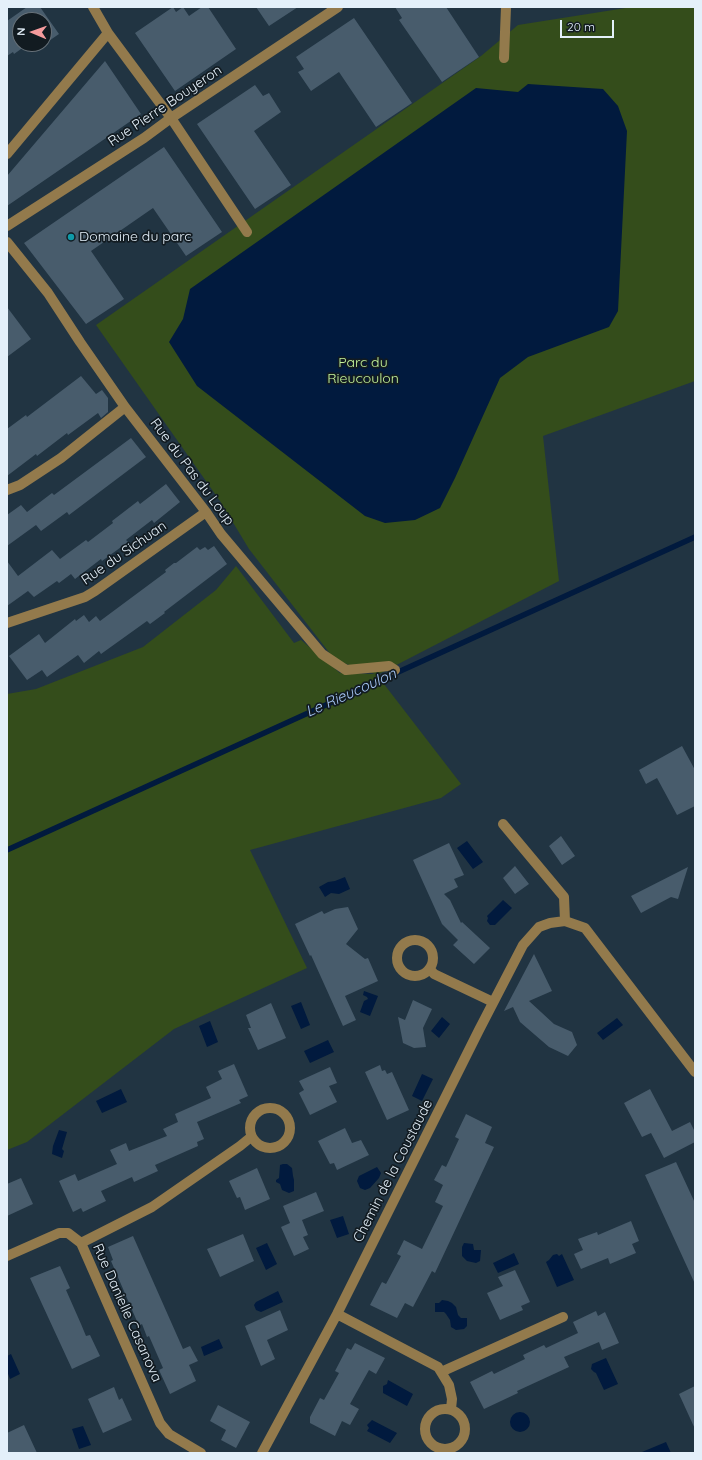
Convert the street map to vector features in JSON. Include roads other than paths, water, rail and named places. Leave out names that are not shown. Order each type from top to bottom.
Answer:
[{"type":"street","points":[[93,7],[108,33],[171,118],[247,232]]},
{"type":"street","name":"Rue Pierre Bouyeron","points":[[7,226],[144,138],[171,118],[338,7]]},
{"type":"street","points":[[504,58],[506,7]]},
{"type":"street","points":[[7,154],[108,33]]},
{"type":"street","name":"Rue du Pas du Loup","points":[[7,242],[48,293],[125,407],[222,534],[322,654],[346,670],[392,668]]},
{"type":"street","points":[[7,490],[20,485],[61,458],[125,407]]},
{"type":"street","name":"Rue du Sichuan","points":[[7,623],[85,597],[206,512]]},
{"type":"street","points":[[504,824],[564,898],[565,922],[585,928],[695,1072]]},
{"type":"street","name":"Chemin de la Coustaude","points":[[262,1453],[337,1314],[523,945],[539,927],[550,923],[565,922]]},
{"type":"street","points":[[430,969],[434,974],[493,1002]]},
{"type":"street","points":[[265,1108],[278,1109],[288,1120],[290,1126],[286,1140],[275,1148],[261,1146],[251,1137],[250,1123],[253,1116],[258,1111],[265,1108]]},
{"type":"street","points":[[81,1242],[158,1203],[251,1137]]},
{"type":"street","name":"Rue Danielle Casanova","points":[[7,1256],[59,1233],[68,1233],[81,1242],[160,1423],[169,1434],[201,1453]]},
{"type":"street","points":[[337,1314],[438,1366],[449,1384],[452,1399],[451,1409]]},
{"type":"street","points":[[442,1372],[563,1317]]},
{"type":"street","points":[[451,1409],[462,1418],[465,1424],[465,1431],[459,1444],[447,1449],[440,1448],[429,1440],[425,1427],[431,1414],[437,1410],[451,1409]]},
{"type":"water","points":[[528,84],[603,89],[618,106],[627,131],[618,311],[609,327],[528,357],[500,378],[440,508],[415,520],[385,523],[365,516],[197,386],[169,342],[183,319],[190,289],[476,88],[518,92]]},
{"type":"water","points":[[467,841],[483,862],[473,869],[457,848]]},
{"type":"water","points":[[345,877],[350,889],[339,894],[331,893],[325,897],[319,887],[328,882]]},
{"type":"water","points":[[503,900],[512,908],[495,925],[490,925],[487,921],[487,916]]},
{"type":"water","points":[[364,991],[378,996],[370,1016],[360,1012],[364,1001],[368,999],[363,995]]},
{"type":"water","points":[[301,1002],[310,1025],[301,1029],[291,1006]]},
{"type":"water","points":[[442,1017],[450,1024],[439,1038],[431,1031]]},
{"type":"water","points":[[617,1018],[623,1025],[603,1040],[597,1033]]},
{"type":"water","points":[[210,1021],[218,1042],[207,1047],[199,1026]]},
{"type":"water","points":[[328,1040],[334,1052],[310,1063],[304,1051]]},
{"type":"water","points":[[422,1074],[433,1079],[422,1101],[412,1096]]},
{"type":"water","points":[[121,1089],[127,1102],[102,1113],[96,1101]]},
{"type":"water","points":[[59,1130],[67,1132],[62,1149],[64,1151],[62,1158],[52,1154],[53,1146]]},
{"type":"water","points":[[287,1164],[292,1168],[294,1191],[289,1193],[282,1190],[280,1184],[276,1182],[279,1178],[280,1165]]},
{"type":"water","points":[[377,1167],[381,1173],[379,1178],[370,1188],[365,1190],[360,1188],[357,1181],[359,1176]]},
{"type":"water","points":[[343,1216],[349,1234],[337,1238],[330,1220]]},
{"type":"water","points":[[267,1243],[277,1264],[266,1270],[256,1248]]},
{"type":"water","points":[[464,1243],[473,1244],[474,1250],[481,1250],[480,1261],[476,1263],[467,1261],[462,1256],[462,1247]]},
{"type":"water","points":[[514,1253],[519,1264],[498,1273],[493,1263]]},
{"type":"water","points":[[557,1254],[559,1256],[562,1254],[574,1280],[557,1287],[546,1262],[553,1255]]},
{"type":"water","points":[[278,1291],[283,1302],[261,1312],[256,1310],[254,1305],[256,1302]]},
{"type":"water","points":[[442,1300],[452,1303],[456,1307],[458,1315],[461,1318],[467,1318],[467,1326],[464,1329],[456,1330],[451,1327],[450,1320],[444,1312],[435,1312],[435,1303],[439,1303]]},
{"type":"water","points":[[219,1339],[223,1348],[204,1356],[201,1347]]},
{"type":"water","points":[[11,1354],[20,1374],[10,1379],[7,1371],[7,1356]]},
{"type":"water","points":[[606,1358],[618,1384],[604,1390],[596,1373],[591,1369],[592,1364]]},
{"type":"water","points":[[388,1380],[413,1394],[407,1406],[383,1393],[383,1386],[387,1384]]},
{"type":"water","points":[[520,1412],[527,1415],[530,1422],[527,1429],[520,1432],[513,1429],[510,1422],[513,1415]]},
{"type":"water","points":[[372,1420],[397,1433],[390,1443],[367,1431],[369,1428],[367,1425]]},
{"type":"water","points":[[83,1426],[91,1445],[79,1449],[72,1429]]},
{"type":"water","points":[[666,1442],[671,1453],[642,1452]]},
{"type":"waterway","name":"Le Rieucoulon","points":[[7,850],[695,537]]},
{"type":"place","name":"Domaine du parc","points":[[71,237]]},
{"type":"park label","name":"Parc du Rieucoulon","points":[[363,372]]}]
